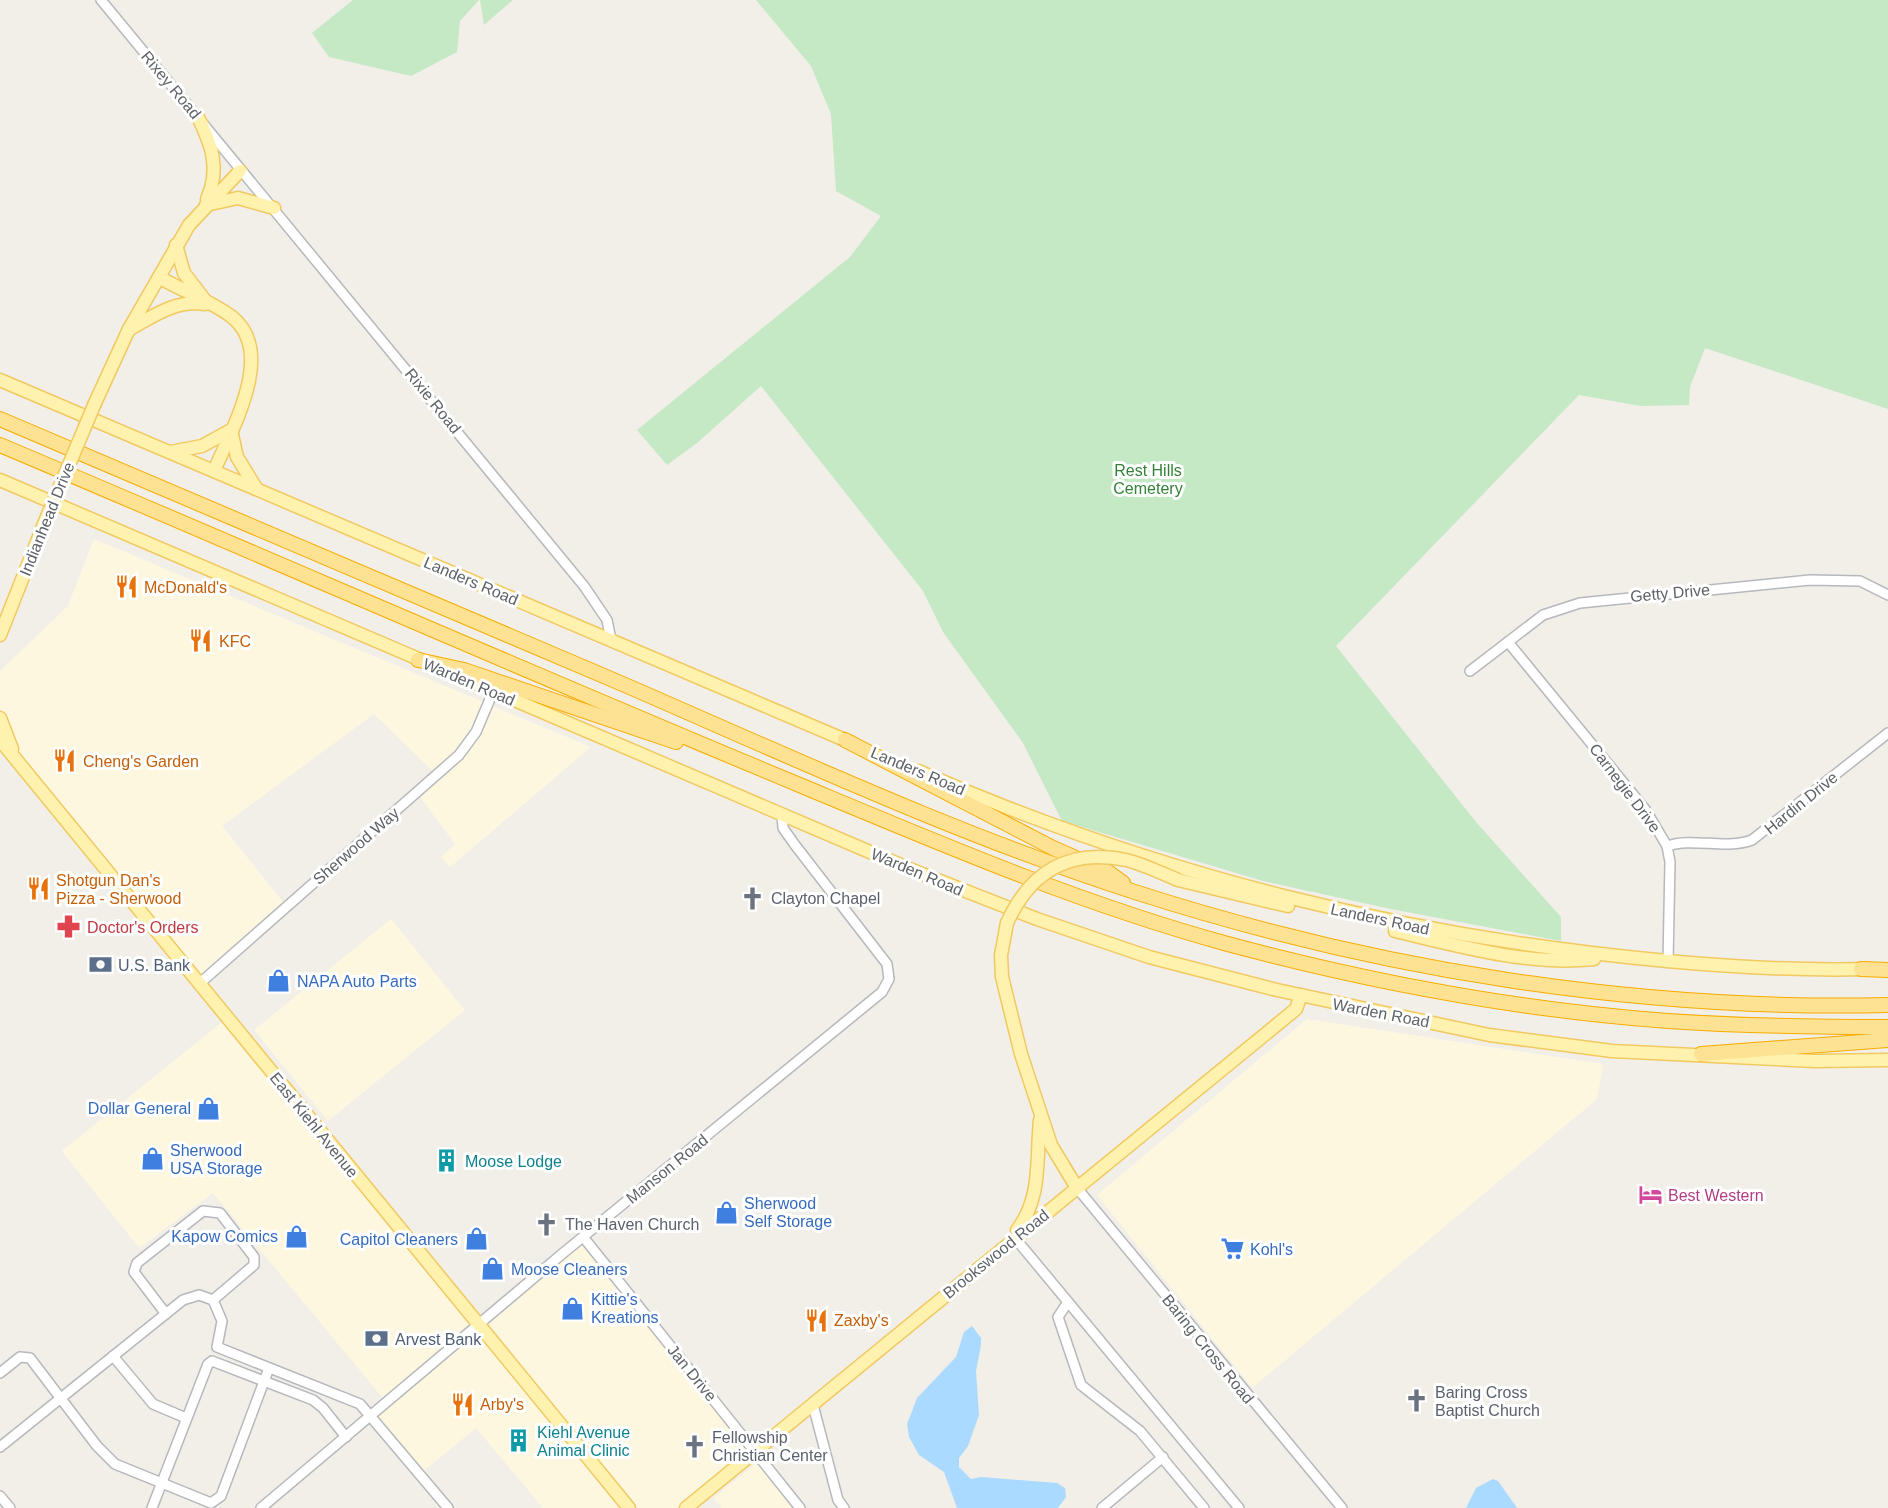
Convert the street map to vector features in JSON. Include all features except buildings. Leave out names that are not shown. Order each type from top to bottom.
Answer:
[{"type":"highway","points":[[0,419],[939,819],[1006,846],[1134,891],[1273,932],[1473,974],[1666,998],[1784,1004],[1888,1005]]},
{"type":"highway","points":[[0,445],[453,637],[751,767],[1013,874],[1097,904],[1225,943],[1365,977],[1464,996],[1608,1015],[1750,1026],[1888,1027]]},
{"type":"highway","points":[[418,660],[464,670],[751,767]]},
{"type":"highway","points":[[845,740],[1053,848],[1108,872],[1134,891]]},
{"type":"highway","points":[[1862,969],[1888,969]]},
{"type":"highway","points":[[1701,1054],[1888,1040]]},
{"type":"main road","points":[[197,115],[214,155],[213,187],[204,206]]},
{"type":"main road","points":[[204,206],[240,171]]},
{"type":"main road","points":[[204,206],[238,198],[274,208]]},
{"type":"main road","name":"Indianhead Drive","points":[[0,635],[95,403],[129,329],[176,245],[204,206]]},
{"type":"main road","points":[[176,245],[184,274],[209,304]]},
{"type":"main road","points":[[159,277],[232,317],[241,328],[252,356],[247,389],[214,471]]},
{"type":"main road","points":[[129,329],[169,307],[193,302],[209,304]]},
{"type":"main road","name":"Landers Road","points":[[0,380],[955,787],[1068,831],[1168,864],[1294,900],[1432,930],[1616,957],[1862,969]]},
{"type":"main road","points":[[169,452],[202,446],[231,430]]},
{"type":"main road","points":[[231,430],[237,457],[257,490]]},
{"type":"main road","name":"Warden Road","points":[[0,480],[968,894],[1149,957],[1301,995],[1489,1035],[1612,1051],[1815,1061],[1888,1060]]},
{"type":"main road","points":[[0,718],[16,758]]},
{"type":"main road","name":"East Kiehl Avenue","points":[[0,740],[629,1508]]},
{"type":"main road","points":[[1077,1188],[1051,1145],[1041,1116],[1021,1054],[1002,977],[1001,955],[1007,924],[1018,899],[1044,874],[1069,861],[1100,856],[1128,861],[1178,880],[1445,943],[1521,956],[1573,961],[1616,957]]},
{"type":"main road","name":"Brookswood Road","points":[[686,1508],[1296,1009],[1301,995]]},
{"type":"main road","points":[[999,1251],[1026,1218],[1036,1194],[1041,1116]]},
{"type":"street","name":"Rixey Road","points":[[101,0],[197,115],[240,171]]},
{"type":"street","name":"Rixie Road","points":[[240,171],[274,208],[584,586],[607,620],[611,640]]},
{"type":"street","name":"Getty Drive","points":[[1470,671],[1529,624],[1551,611],[1610,598],[1810,580],[1846,579],[1872,585],[1888,595]]},
{"type":"street","name":"Carnegie Drive","points":[[1508,642],[1645,809],[1667,846],[1670,862],[1668,961]]},
{"type":"street","name":"Sherwood Way","points":[[199,984],[459,755],[476,732],[493,692]]},
{"type":"street","name":"Hardin Drive","points":[[1667,846],[1681,842],[1734,846],[1752,840],[1888,733]]},
{"type":"street","name":"Manson Road","points":[[267,1506],[346,1437],[886,986],[889,971],[878,948],[795,845],[783,828],[782,815]]},
{"type":"street","name":"Baring Cross Road","points":[[1077,1188],[1266,1420],[1342,1508]]},
{"type":"street","points":[[166,1314],[134,1272],[137,1263],[203,1211],[220,1213],[254,1257],[254,1266],[213,1300]]},
{"type":"street","name":"Jan Drive","points":[[584,1238],[801,1508]]},
{"type":"street","points":[[1015,1238],[1239,1508]]},
{"type":"street","points":[[0,1447],[183,1300],[199,1295],[213,1300],[222,1321],[217,1347],[186,1418],[152,1508]]},
{"type":"street","points":[[1068,1302],[1058,1317],[1081,1385],[1140,1431],[1204,1508]]},
{"type":"street","points":[[217,1347],[360,1404],[448,1508]]},
{"type":"street","points":[[113,1356],[153,1404],[186,1418]]},
{"type":"street","points":[[0,1373],[20,1357],[30,1359],[97,1446],[115,1464],[161,1485],[211,1503],[221,1496],[269,1368]]},
{"type":"street","points":[[212,1361],[304,1396],[323,1408],[346,1437]]},
{"type":"street","points":[[304,1396],[309,1384]]},
{"type":"street","points":[[323,1408],[334,1394]]},
{"type":"street","points":[[813,1405],[838,1500],[844,1508]]},
{"type":"street","points":[[1102,1508],[1162,1457]]},
{"type":"street","points":[[0,1496],[10,1508]]},
{"type":"shaded area","points":[[94,539],[591,747],[450,867],[441,857],[455,844],[417,793],[437,775],[374,714],[222,826],[287,907],[202,988],[19,763],[0,718],[0,671],[68,606]]},
{"type":"shaded area","points":[[391,919],[465,1010],[328,1121],[254,1030]]},
{"type":"shaded area","points":[[227,1018],[479,1326],[584,1238],[759,1449],[687,1508],[543,1508],[476,1428],[420,1474],[372,1416],[372,1407],[382,1397],[213,1193],[139,1248],[62,1151]]},
{"type":"shaded area","points":[[1307,1019],[1603,1064],[1597,1099],[1252,1388],[1097,1195]]},
{"type":"shaded area","points":[[763,1458],[804,1508],[722,1508],[713,1498]]},
{"type":"green space","points":[[353,0],[479,0],[460,21],[457,52],[411,76],[329,57],[312,33]]},
{"type":"green space","points":[[480,0],[513,0],[484,25]]},
{"type":"green space","name":"Rest Hills Cemetery","points":[[756,0],[1888,0],[1888,409],[1705,348],[1690,387],[1689,405],[1641,406],[1579,395],[1336,646],[1476,822],[1561,917],[1561,941],[1391,909],[1263,881],[1062,821],[1023,743],[943,632],[923,591],[761,386],[697,443],[667,465],[637,430],[850,257],[881,216],[836,191],[831,114],[811,66]]},
{"type":"water","points":[[972,1326],[981,1338],[976,1371],[979,1415],[968,1446],[959,1458],[959,1467],[971,1479],[981,1477],[1057,1483],[1065,1488],[1066,1497],[1058,1508],[957,1508],[944,1472],[919,1455],[909,1437],[907,1424],[917,1398],[956,1357],[964,1332]]},
{"type":"water","points":[[1493,1479],[1498,1481],[1517,1508],[1466,1508],[1476,1488]]},
{"type":"place","name":"McDonald's","points":[[126,587]]},
{"type":"place","name":"KFC","points":[[201,641]]},
{"type":"place","name":"Cheng's Garden","points":[[65,761]]},
{"type":"place","name":"Shotgun Dan's Pizza - Sherwood","points":[[38,889]]},
{"type":"place","name":"Clayton Chapel","points":[[753,898]]},
{"type":"place","name":"Doctor's Orders","points":[[69,927]]},
{"type":"place","name":"U.S. Bank","points":[[100,965]]},
{"type":"place","name":"NAPA Auto Parts","points":[[279,981]]},
{"type":"place","name":"Dollar General","points":[[209,1108]]},
{"type":"place","name":"Sherwood USA Storage","points":[[152,1159]]},
{"type":"place","name":"Moose Lodge","points":[[447,1161]]},
{"type":"place","name":"Best Western","points":[[1650,1195]]},
{"type":"place","name":"Sherwood Self Storage","points":[[726,1212]]},
{"type":"place","name":"The Haven Church","points":[[547,1224]]},
{"type":"place","name":"Kapow Comics","points":[[296,1236]]},
{"type":"place","name":"Capitol Cleaners","points":[[476,1239]]},
{"type":"place","name":"Kohl's","points":[[1232,1249]]},
{"type":"place","name":"Moose Cleaners","points":[[493,1269]]},
{"type":"place","name":"Kittie's Kreations","points":[[573,1308]]},
{"type":"place","name":"Zaxby's","points":[[816,1320]]},
{"type":"place","name":"Arvest Bank","points":[[377,1339]]},
{"type":"place","name":"Baring Cross Baptist Church","points":[[1417,1401]]},
{"type":"place","name":"Arby's","points":[[462,1404]]},
{"type":"place","name":"Kiehl Avenue Animal Clinic","points":[[519,1441]]},
{"type":"place","name":"Fellowship Christian Center","points":[[694,1446]]}]
